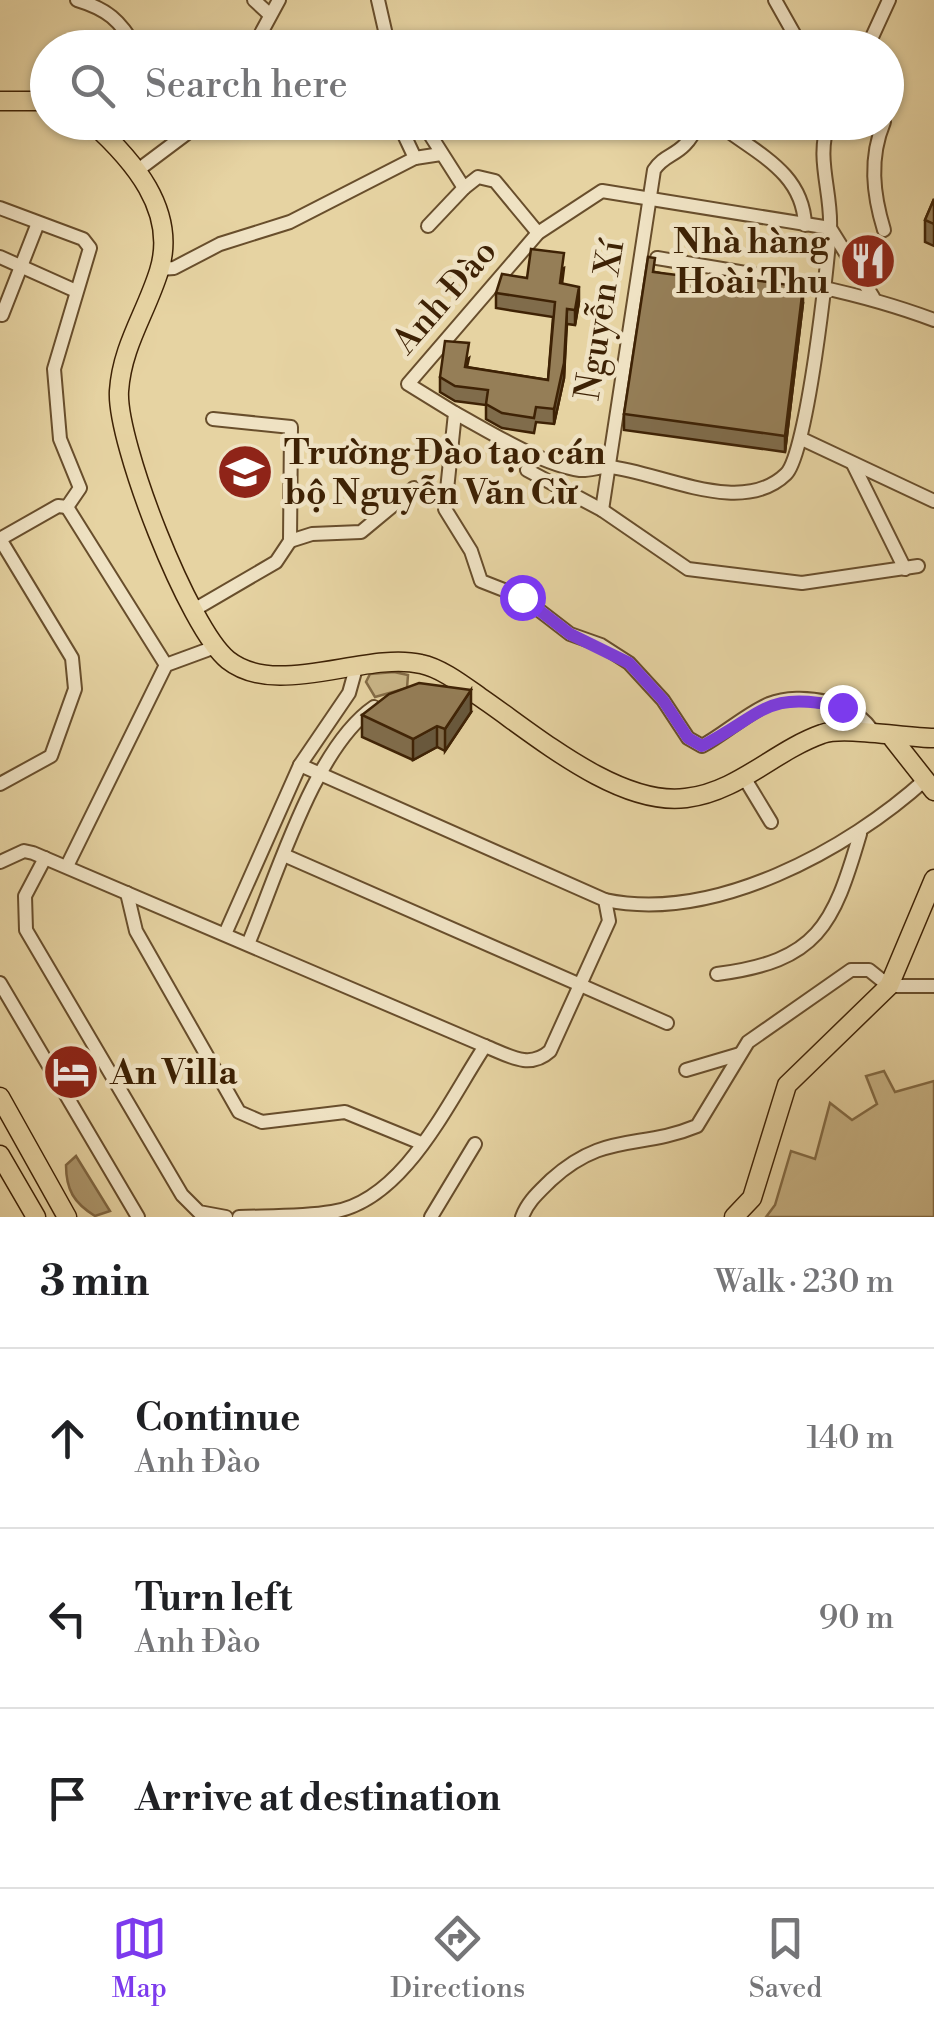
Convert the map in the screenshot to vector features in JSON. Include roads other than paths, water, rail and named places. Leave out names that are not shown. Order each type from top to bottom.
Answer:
[{"type":"main road","points":[[0,100],[30,98]]},
{"type":"main road","points":[[109,140],[138,170],[158,208],[164,246],[160,269],[123,354],[119,396],[127,448],[192,611],[231,663],[272,675],[356,668],[376,662],[422,664],[464,686],[584,768],[644,795],[686,798],[745,779],[825,732],[934,738]]},
{"type":"main road","points":[[894,738],[930,785]]},
{"type":"main road","points":[[734,1217],[752,1198],[786,1085],[889,986],[934,879]]},
{"type":"main road","points":[[0,1097],[57,1217]]},
{"type":"main road","points":[[0,1114],[67,1217]]},
{"type":"main road","points":[[0,1155],[26,1217]]},
{"type":"main road","points":[[0,1172],[36,1217]]},
{"type":"street","points":[[76,0],[100,7],[120,21],[125,30]]},
{"type":"street","points":[[254,0],[268,14]]},
{"type":"street","points":[[261,30],[279,0]]},
{"type":"street","points":[[378,0],[386,30]]},
{"type":"street","points":[[776,0],[792,30]]},
{"type":"street","points":[[875,30],[889,0]]},
{"type":"street","points":[[138,170],[178,140]]},
{"type":"street","points":[[406,140],[414,158]]},
{"type":"street","points":[[433,140],[464,188]]},
{"type":"street","points":[[648,199],[660,162],[679,155],[688,140]]},
{"type":"street","points":[[741,140],[790,175],[804,201],[805,224]]},
{"type":"street","points":[[825,140],[830,228],[802,438],[788,472],[762,490],[716,491],[608,467],[580,470],[510,443],[456,413],[445,509],[465,539],[482,581],[522,597],[570,634],[629,663],[663,700],[688,738],[702,746],[768,704],[802,698],[842,707],[868,722],[874,734]]},
{"type":"street","points":[[876,140],[874,181],[884,230]]},
{"type":"street","points":[[160,269],[174,268],[220,244],[290,222],[414,158],[441,154]]},
{"type":"street","points":[[428,226],[478,177],[495,181],[538,233]]},
{"type":"street","name":"Anh Đào","points":[[456,413],[408,384],[538,233],[602,191],[830,228]]},
{"type":"street","name":"Nguyễn Xí","points":[[602,510],[648,199]]},
{"type":"street","points":[[0,208],[83,240],[90,248],[54,369],[60,439],[80,484],[67,507]]},
{"type":"street","points":[[2,316],[38,223]]},
{"type":"street","points":[[830,228],[873,297]]},
{"type":"street","points":[[0,257],[76,291]]},
{"type":"street","points":[[657,258],[873,297],[934,320]]},
{"type":"street","points":[[192,611],[276,562],[290,542],[291,427],[213,419]]},
{"type":"street","points":[[802,438],[934,502]]},
{"type":"street","points":[[527,470],[602,510],[688,568],[802,583],[911,568],[852,462]]},
{"type":"street","points":[[290,542],[312,534],[361,532],[414,488]]},
{"type":"street","points":[[0,784],[51,756],[77,674],[72,658],[0,539],[58,506],[67,507]]},
{"type":"street","points":[[67,507],[166,666]]},
{"type":"street","points":[[67,866],[166,666],[216,647]]},
{"type":"street","points":[[225,934],[300,765],[350,694],[356,668]]},
{"type":"street","points":[[441,690],[464,686]]},
{"type":"street","points":[[350,694],[369,710]]},
{"type":"street","points":[[248,944],[319,773],[346,732],[382,702]]},
{"type":"street","points":[[300,765],[605,900],[664,906],[724,893],[860,834],[930,785]]},
{"type":"street","points":[[745,779],[771,822]]},
{"type":"street","points":[[717,974],[774,965],[810,940],[836,911],[860,834]]},
{"type":"street","points":[[0,862],[24,851],[67,866],[528,1062],[540,1060],[550,1051],[609,921],[605,900]]},
{"type":"street","points":[[286,856],[667,1023]]},
{"type":"street","points":[[45,858],[25,896],[26,930],[182,1195],[199,1212],[226,1217]]},
{"type":"street","points":[[126,892],[136,931],[239,1112],[262,1122],[345,1112],[421,1143]]},
{"type":"street","points":[[522,1217],[533,1197],[564,1169],[596,1148],[697,1126],[740,1054],[759,1032],[851,970],[869,970],[889,986],[934,986]]},
{"type":"street","points":[[0,983],[138,1217]]},
{"type":"street","points":[[239,1217],[334,1212],[366,1201],[392,1184],[485,1046]]},
{"type":"street","points":[[686,1070],[740,1054]]},
{"type":"street","points":[[430,1217],[474,1144]]},
{"type":"place","name":"Nhà hàng Hoài Thu","points":[[868,261]]},
{"type":"place","name":"Trường Đào tạo cán bộ Nguyễn Văn Cừ","points":[[245,472]]},
{"type":"place","name":"An Villa","points":[[71,1072]]}]
